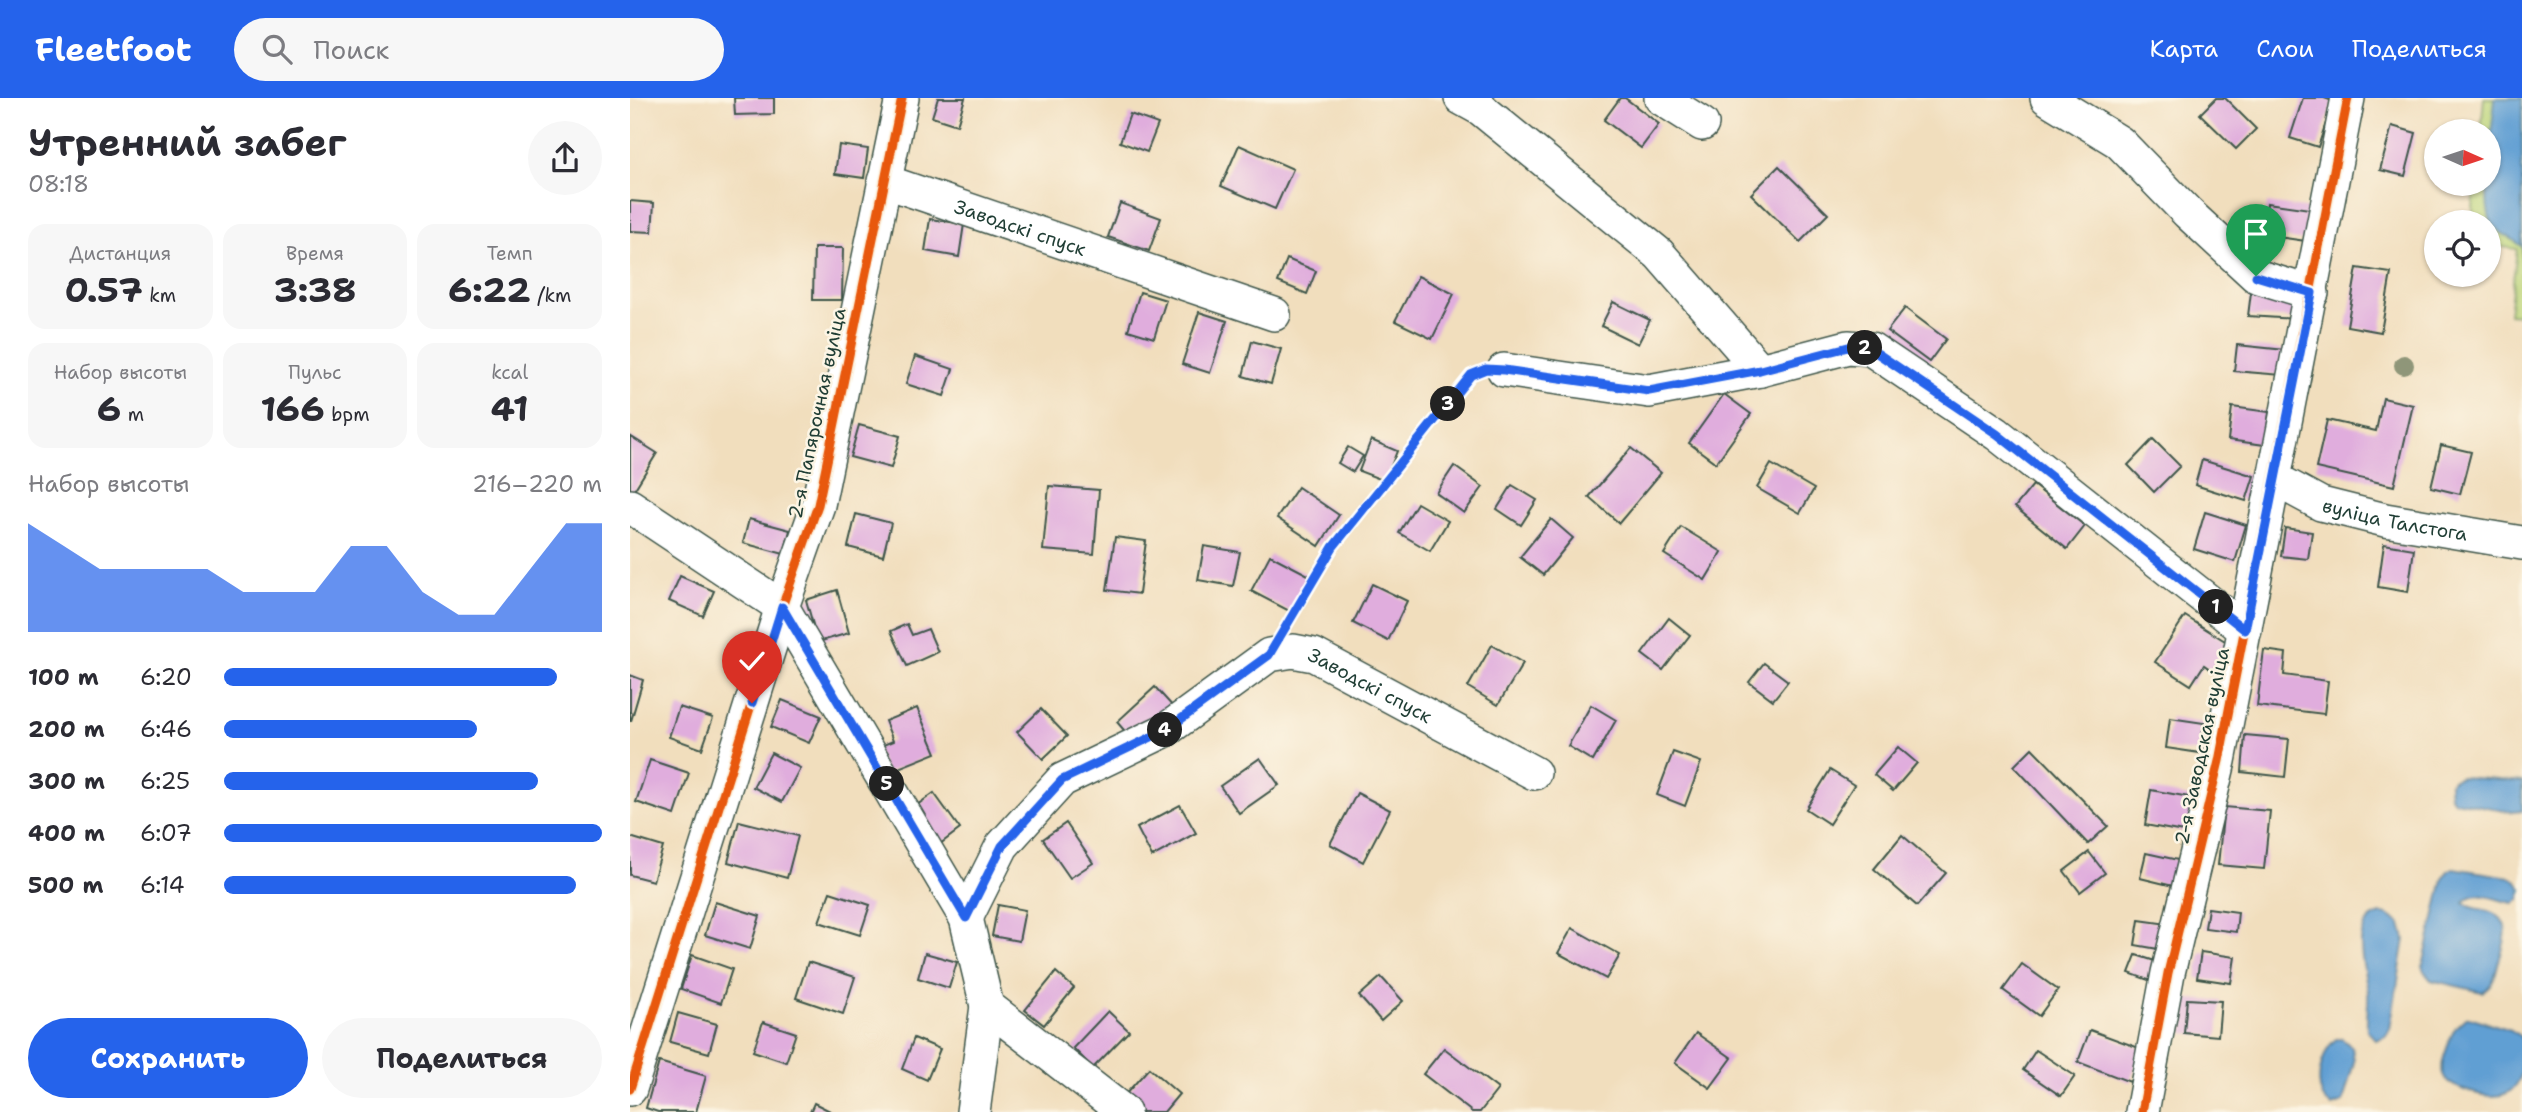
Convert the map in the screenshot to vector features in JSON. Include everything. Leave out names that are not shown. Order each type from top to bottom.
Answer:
[{"type":"street","name":"2-я Папярочная вуліца","points":[[630,1089],[782,607],[818,505],[902,98]]},
{"type":"street","points":[[1461,98],[1481,109],[1660,254],[1760,370]]},
{"type":"street","points":[[1661,98],[1702,124]]},
{"type":"street","points":[[2047,98],[2119,142],[2188,213],[2256,276],[2312,293]]},
{"type":"street","name":"2-я Заводская вуліца","points":[[2142,1112],[2168,973],[2219,761],[2348,98]]},
{"type":"street","name":"Заводскі спуск","points":[[884,181],[1274,314]]},
{"type":"street","points":[[1504,370],[1649,391],[1760,370],[1848,347],[1871,349],[1997,434],[2245,630]]},
{"type":"street","name":"вуліца Талстога","points":[[2275,479],[2321,504],[2385,520],[2522,544]]},
{"type":"street","points":[[630,506],[782,607],[966,918],[987,1006],[973,1112]]},
{"type":"street","name":"Заводскі спуск","points":[[1269,655],[1293,651],[1314,655],[1534,773]]},
{"type":"street","points":[[966,918],[1002,846],[1062,780],[1166,730],[1269,655]]},
{"type":"street","points":[[987,1006],[1124,1112]]},
{"type":"path","points":[[1269,655],[1333,547],[1471,375],[1486,369],[1504,370]]},
{"type":"green space","points":[[2484,98],[2522,98],[2522,315],[2509,314],[2517,249],[2501,247],[2501,210],[2473,210],[2474,196],[2501,196],[2501,119],[2482,119]]},
{"type":"water","points":[[2495,98],[2522,98],[2522,247],[2501,233],[2501,210],[2489,210],[2487,196],[2501,196],[2501,119],[2493,119]]},
{"type":"water","points":[[2461,777],[2522,782],[2522,811],[2513,812],[2455,801],[2450,796],[2449,784],[2453,779]]},
{"type":"water","points":[[2453,868],[2510,877],[2516,880],[2522,889],[2519,900],[2514,903],[2481,895],[2464,902],[2470,907],[2494,913],[2501,918],[2506,931],[2495,977],[2482,992],[2431,980],[2423,966],[2443,879]]},
{"type":"water","points":[[2381,914],[2388,915],[2401,924],[2405,939],[2390,1029],[2386,1036],[2376,1040],[2367,1030],[2368,992],[2361,948],[2365,927],[2371,919]]},
{"type":"water","points":[[2469,1017],[2511,1030],[2522,1038],[2522,1071],[2513,1089],[2506,1093],[2491,1096],[2473,1093],[2455,1086],[2444,1077],[2443,1062],[2451,1038],[2458,1024]]},
{"type":"water","points":[[2336,1039],[2342,1039],[2352,1047],[2354,1062],[2343,1102],[2332,1106],[2321,1093],[2319,1083],[2322,1063],[2330,1045]]},
{"type":"building","points":[[734,98],[774,98],[774,114],[735,115]]},
{"type":"building","points":[[938,98],[965,98],[957,125],[932,117]]},
{"type":"building","points":[[1620,98],[1625,98],[1659,124],[1641,148],[1604,120]]},
{"type":"building","points":[[2216,98],[2225,98],[2256,129],[2236,149],[2200,114]]},
{"type":"building","points":[[2303,98],[2333,101],[2318,147],[2290,138]]},
{"type":"building","points":[[1130,114],[1158,124],[1147,152],[1120,142]]},
{"type":"building","points":[[2392,126],[2416,133],[2405,176],[2380,170]]},
{"type":"building","points":[[839,145],[868,149],[864,178],[835,174]]},
{"type":"building","points":[[1239,145],[1293,169],[1275,209],[1221,186]]},
{"type":"building","points":[[1779,166],[1828,214],[1800,242],[1751,194]]},
{"type":"building","points":[[630,201],[654,203],[652,232],[630,231]]},
{"type":"building","points":[[1120,203],[1161,218],[1149,251],[1108,237]]},
{"type":"building","points":[[2267,203],[2317,210],[2313,242],[2263,235]]},
{"type":"building","points":[[930,219],[964,224],[959,257],[925,251]]},
{"type":"building","points":[[814,248],[843,248],[842,300],[813,300]]},
{"type":"building","points":[[1287,259],[1316,271],[1307,294],[1278,282]]},
{"type":"building","points":[[2357,268],[2391,273],[2381,332],[2347,326]]},
{"type":"building","points":[[1418,276],[1454,294],[1432,339],[1395,321]]},
{"type":"building","points":[[1140,292],[1166,300],[1154,338],[1128,330]]},
{"type":"building","points":[[2251,292],[2299,296],[2297,319],[2248,316]]},
{"type":"building","points":[[1613,302],[1650,320],[1638,344],[1601,326]]},
{"type":"building","points":[[1905,308],[1946,339],[1929,362],[1887,331]]},
{"type":"building","points":[[1199,312],[1227,321],[1210,373],[1182,364]]},
{"type":"building","points":[[1252,341],[1281,349],[1271,384],[1243,376]]},
{"type":"building","points":[[2237,345],[2285,350],[2282,375],[2234,371]]},
{"type":"building","points":[[915,356],[953,369],[944,396],[906,384]]},
{"type":"building","points":[[1724,394],[1751,414],[1716,463],[1689,443]]},
{"type":"building","points":[[2383,398],[2413,405],[2394,486],[2316,468],[2327,420],[2376,431]]},
{"type":"building","points":[[2232,407],[2269,412],[2265,445],[2228,440]]},
{"type":"building","points":[[859,425],[900,436],[891,468],[850,457]]},
{"type":"building","points":[[630,436],[657,453],[633,492],[630,490]]},
{"type":"building","points":[[2153,439],[2180,466],[2154,492],[2128,465]]},
{"type":"building","points":[[1371,440],[1397,451],[1385,481],[1359,471]]},
{"type":"building","points":[[2441,445],[2471,452],[2460,494],[2431,487]]},
{"type":"building","points":[[1348,447],[1363,456],[1353,472],[1338,463]]},
{"type":"building","points":[[1631,448],[1661,473],[1619,523],[1589,497]]},
{"type":"building","points":[[2202,460],[2254,476],[2246,501],[2195,485]]},
{"type":"building","points":[[1771,464],[1814,489],[1800,513],[1757,488]]},
{"type":"building","points":[[1454,466],[1483,487],[1464,513],[1436,493]]},
{"type":"building","points":[[1512,485],[1537,500],[1521,525],[1497,509]]},
{"type":"building","points":[[2033,485],[2085,526],[2067,549],[2015,507]]},
{"type":"building","points":[[1049,486],[1099,490],[1094,554],[1043,550]]},
{"type":"building","points":[[1298,487],[1339,515],[1319,546],[1277,518]]},
{"type":"building","points":[[1417,503],[1448,521],[1430,551],[1399,533]]},
{"type":"building","points":[[2205,512],[2246,525],[2235,562],[2194,549]]},
{"type":"building","points":[[856,514],[891,523],[883,556],[848,547]]},
{"type":"building","points":[[749,519],[790,530],[784,554],[743,543]]},
{"type":"building","points":[[1551,519],[1573,538],[1543,575],[1520,557]]},
{"type":"building","points":[[1681,527],[1722,552],[1705,580],[1664,554]]},
{"type":"building","points":[[2285,528],[2312,532],[2308,559],[2281,556]]},
{"type":"building","points":[[1115,537],[1146,541],[1139,594],[1107,590]]},
{"type":"building","points":[[2384,544],[2414,549],[2408,592],[2378,587]]},
{"type":"building","points":[[1204,546],[1240,552],[1233,586],[1198,580]]},
{"type":"building","points":[[1270,555],[1314,578],[1295,614],[1251,591]]},
{"type":"building","points":[[680,576],[714,591],[703,616],[669,601]]},
{"type":"building","points":[[1372,584],[1407,601],[1388,641],[1353,623]]},
{"type":"building","points":[[837,590],[849,633],[818,642],[806,600]]},
{"type":"building","points":[[2185,616],[2233,646],[2216,673],[2204,665],[2191,685],[2155,662]]},
{"type":"building","points":[[1669,618],[1690,635],[1663,670],[1642,654]]},
{"type":"building","points":[[907,624],[912,635],[928,629],[938,652],[907,666],[891,631]]},
{"type":"building","points":[[1492,645],[1523,663],[1498,705],[1468,687]]},
{"type":"building","points":[[2264,650],[2286,653],[2284,675],[2328,681],[2324,714],[2257,706]]},
{"type":"building","points":[[1764,663],[1788,681],[1773,700],[1749,682]]},
{"type":"building","points":[[630,675],[643,680],[631,721],[630,721]]},
{"type":"building","points":[[1155,687],[1175,709],[1136,744],[1117,722]]},
{"type":"building","points":[[782,700],[821,716],[809,743],[771,727]]},
{"type":"building","points":[[1591,705],[1616,720],[1593,761],[1568,746]]},
{"type":"building","points":[[679,707],[713,718],[702,749],[669,737]]},
{"type":"building","points":[[917,708],[936,753],[886,773],[876,748],[893,741],[885,721]]},
{"type":"building","points":[[1041,709],[1067,736],[1043,759],[1017,732]]},
{"type":"building","points":[[2170,718],[2204,723],[2200,753],[2166,748]]},
{"type":"building","points":[[2245,735],[2289,739],[2285,777],[2242,772]]},
{"type":"building","points":[[1898,747],[1917,763],[1893,791],[1874,775]]},
{"type":"building","points":[[2032,748],[2108,826],[2088,844],[2014,766]]},
{"type":"building","points":[[1673,752],[1701,762],[1685,806],[1657,795]]},
{"type":"building","points":[[771,753],[800,768],[782,802],[753,787]]},
{"type":"building","points":[[1260,758],[1279,785],[1239,813],[1220,786]]},
{"type":"building","points":[[650,760],[689,773],[675,815],[636,802]]},
{"type":"building","points":[[1830,770],[1854,785],[1829,824],[1806,809]]},
{"type":"building","points":[[2151,790],[2195,798],[2189,833],[2145,825]]},
{"type":"building","points":[[934,793],[960,829],[936,847],[910,810]]},
{"type":"building","points":[[1357,793],[1390,810],[1363,862],[1330,844]]},
{"type":"building","points":[[1180,805],[1196,833],[1152,857],[1137,828]]},
{"type":"building","points":[[2224,807],[2270,811],[2264,869],[2218,865]]},
{"type":"building","points":[[739,821],[798,836],[787,878],[728,862]]},
{"type":"building","points":[[1066,823],[1093,863],[1070,878],[1043,839]]},
{"type":"building","points":[[1902,835],[1946,873],[1917,906],[1874,869]]},
{"type":"building","points":[[630,837],[663,847],[653,881],[630,875]]},
{"type":"building","points":[[2089,852],[2105,873],[2080,892],[2064,871]]},
{"type":"building","points":[[2146,853],[2178,860],[2173,886],[2140,878]]},
{"type":"building","points":[[830,892],[870,905],[860,935],[819,922]]},
{"type":"building","points":[[715,902],[760,916],[750,949],[705,935]]},
{"type":"building","points":[[998,905],[1025,910],[1019,941],[992,936]]},
{"type":"building","points":[[2208,908],[2238,912],[2236,932],[2205,928]]},
{"type":"building","points":[[2139,920],[2168,924],[2164,950],[2135,945]]},
{"type":"building","points":[[1572,928],[1620,955],[1606,979],[1558,953]]},
{"type":"building","points":[[2201,952],[2235,957],[2231,983],[2197,978]]},
{"type":"building","points":[[925,953],[957,962],[949,988],[918,978]]},
{"type":"building","points":[[692,955],[732,969],[721,1003],[681,989]]},
{"type":"building","points":[[2136,955],[2158,962],[2151,981],[2129,973]]},
{"type":"building","points":[[808,962],[855,977],[843,1014],[796,998]]},
{"type":"building","points":[[2022,964],[2058,990],[2039,1016],[2003,990]]},
{"type":"building","points":[[1056,972],[1074,988],[1044,1025],[1025,1010]]},
{"type":"building","points":[[1381,977],[1403,1001],[1381,1021],[1359,996]]},
{"type":"building","points":[[2187,999],[2221,1001],[2218,1036],[2184,1033]]},
{"type":"building","points":[[1108,1011],[1129,1031],[1093,1068],[1073,1048]]},
{"type":"building","points":[[678,1013],[717,1024],[709,1053],[670,1042]]},
{"type":"building","points":[[763,1022],[796,1033],[786,1062],[753,1051]]},
{"type":"building","points":[[2090,1030],[2142,1049],[2130,1082],[2078,1062]]},
{"type":"building","points":[[1696,1033],[1732,1058],[1710,1088],[1675,1063]]},
{"type":"building","points":[[914,1038],[940,1049],[927,1080],[902,1069]]},
{"type":"building","points":[[1444,1048],[1498,1089],[1480,1112],[1472,1112],[1423,1074]]},
{"type":"building","points":[[2036,1050],[2075,1076],[2061,1096],[2023,1070]]},
{"type":"building","points":[[659,1062],[706,1076],[696,1112],[658,1112],[646,1108]]},
{"type":"building","points":[[1149,1068],[1179,1094],[1164,1112],[1142,1112],[1124,1096]]},
{"type":"building","points":[[814,1103],[832,1112],[810,1112]]},
{"type":"cycle path","points":[[630,1089],[782,607],[818,505],[902,98]]},
{"type":"cycle path","points":[[2142,1112],[2168,973],[2219,761],[2348,98]]},
{"type":"cycle path","points":[[1504,370],[1649,391],[1760,370],[1848,347],[1871,349],[1997,434],[2245,630]]},
{"type":"route","points":[[752,703],[782,607],[966,918],[1002,846],[1062,780],[1166,730],[1269,655],[1333,547],[1471,375],[1486,369],[1504,370],[1649,391],[1760,370],[1848,347],[1871,349],[1997,434],[2245,630],[2312,293],[2256,276]]}]
